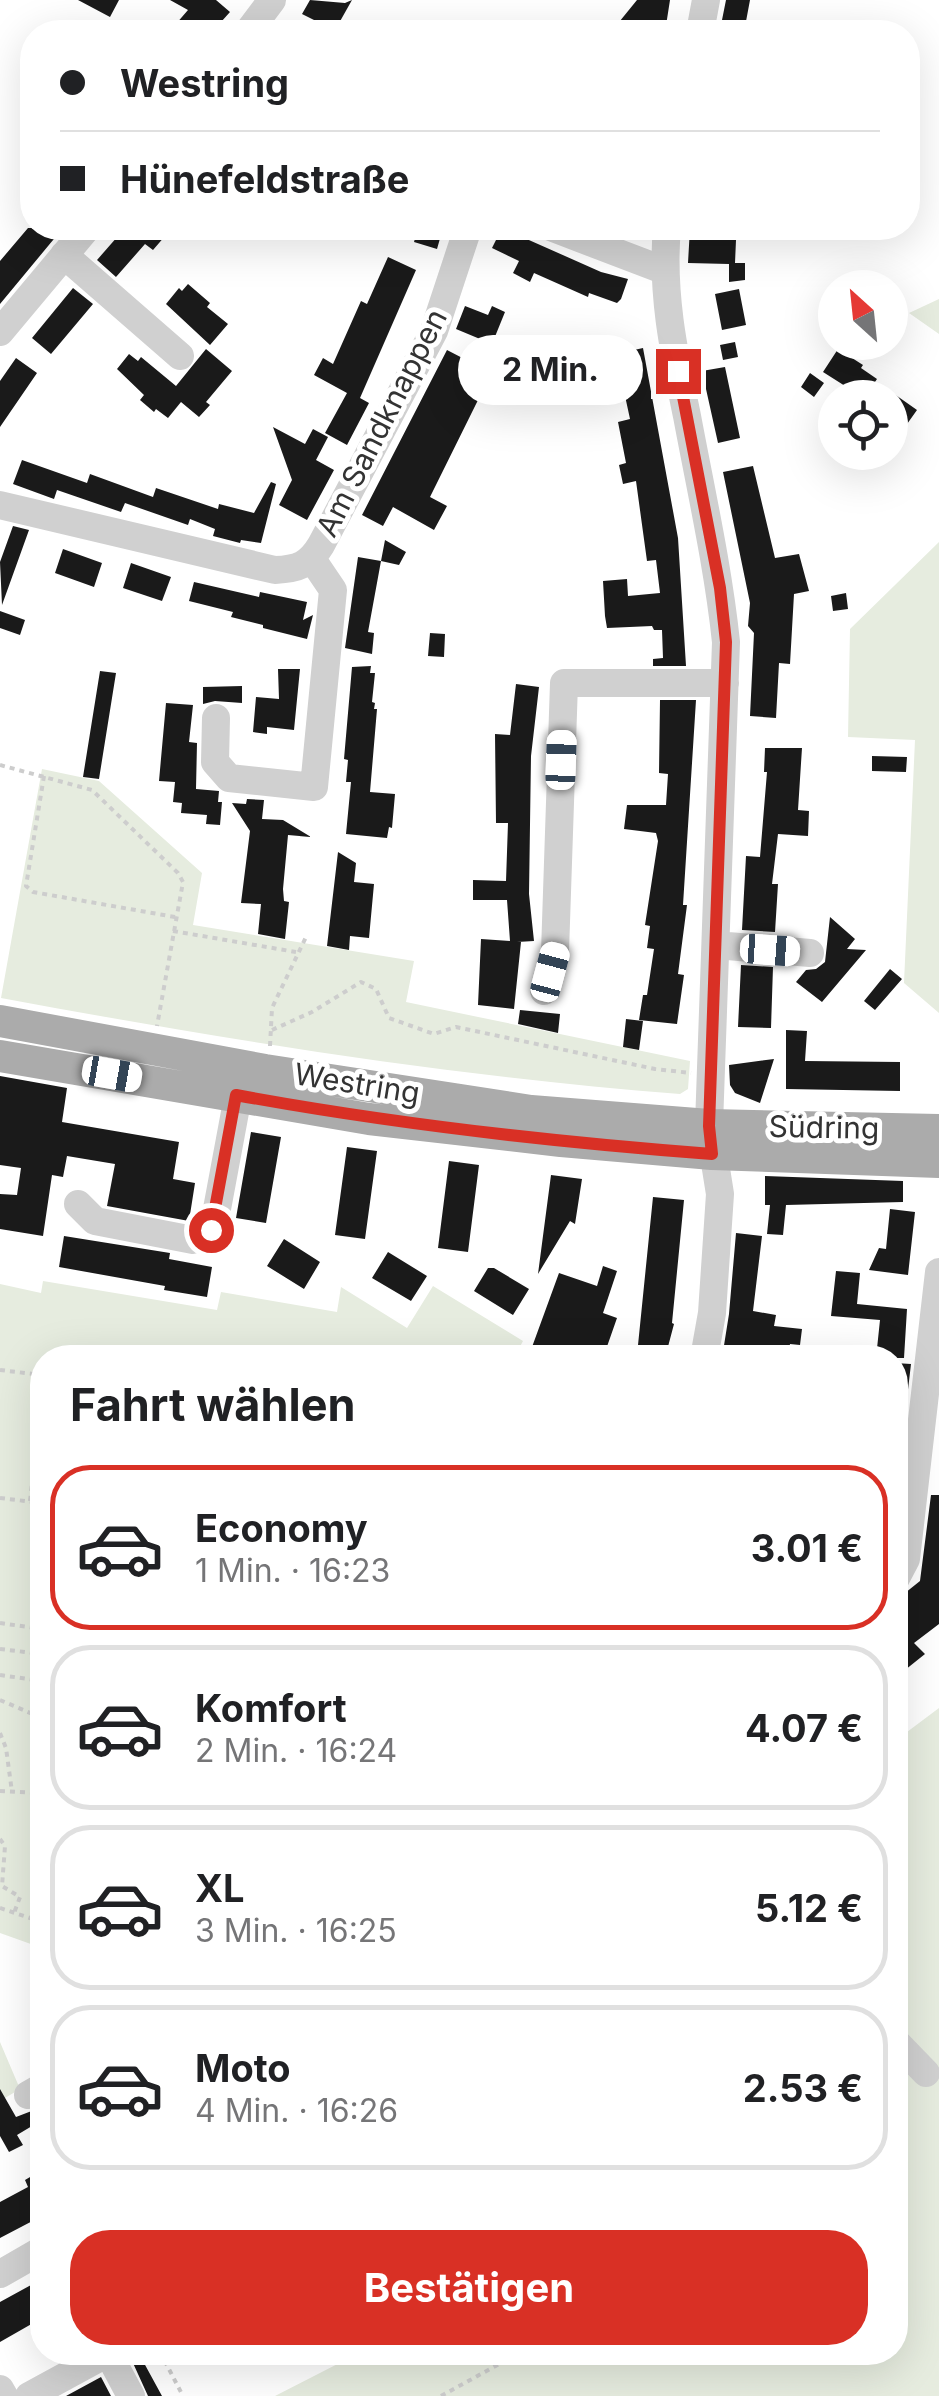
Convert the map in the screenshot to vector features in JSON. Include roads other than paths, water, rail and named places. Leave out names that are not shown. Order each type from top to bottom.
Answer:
[{"type":"main road","name":"Westring","points":[[0,1021],[154,1050],[249,1077],[369,1119],[561,1141],[710,1140]]},
{"type":"main road","name":"Westring","points":[[0,1056],[249,1077]]},
{"type":"main road","name":"Südring","points":[[710,1140],[939,1130]]},
{"type":"main road","name":"Südring","points":[[710,1140],[939,1162]]},
{"type":"street","points":[[0,332],[77,240]]},
{"type":"street","name":"Am Sandknappen","points":[[0,505],[275,570],[295,569],[312,559],[434,331],[464,240]]},
{"type":"street","points":[[584,240],[663,270]]},
{"type":"street","points":[[665,240],[663,270],[678,371],[720,588],[726,642],[710,1140],[720,1194],[706,1345]]},
{"type":"street","points":[[64,256],[180,356]]},
{"type":"street","name":"Am Sandknappen","points":[[216,718],[215,762],[229,778],[314,787],[333,590],[312,559]]},
{"type":"street","points":[[544,992],[555,952],[564,683],[724,683]]},
{"type":"street","points":[[716,945],[810,952]]},
{"type":"street","points":[[78,1204],[95,1222],[193,1240],[207,1234],[214,1226],[249,1077]]},
{"type":"street","points":[[908,1542],[939,1272]]},
{"type":"street","points":[[908,2053],[926,2072]]},
{"type":"street","points":[[0,2274],[30,2257]]},
{"type":"street","points":[[29,2396],[86,2365]]},
{"type":"street","points":[[114,2365],[131,2396]]},
{"type":"street","points":[[0,2389],[4,2396]]}]
